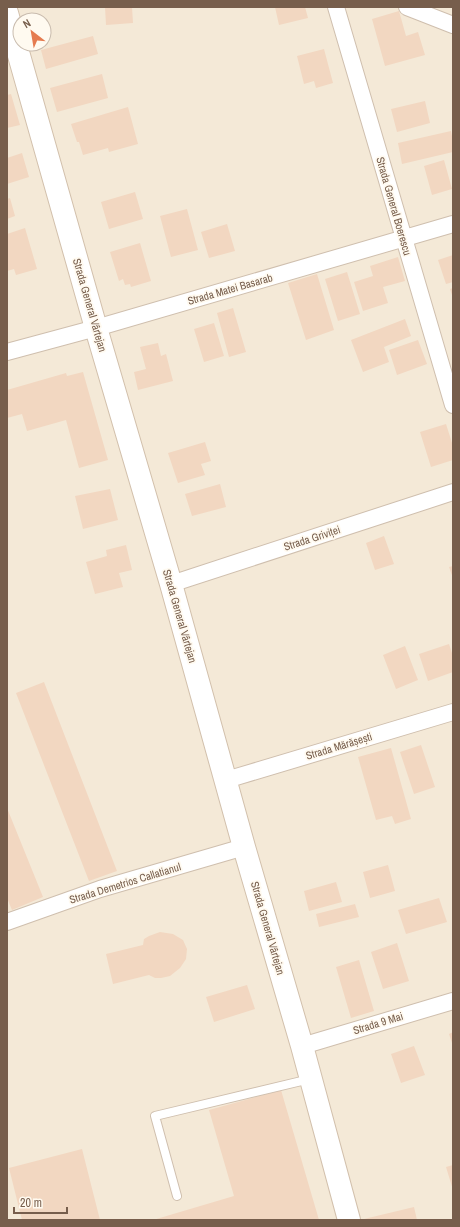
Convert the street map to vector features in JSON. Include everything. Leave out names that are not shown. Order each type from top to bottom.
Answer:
[{"type":"street","name":"Strada General Boerescu","points":[[336,7],[453,405]]},
{"type":"street","points":[[407,7],[453,25]]},
{"type":"street","name":"Strada General Vârtejan","points":[[7,13],[302,1046],[349,1220]]},
{"type":"street","name":"Strada Matei Basarab","points":[[7,352],[96,328],[453,224]]},
{"type":"street","name":"Strada Griviței","points":[[171,584],[453,492]]},
{"type":"street","name":"Strada Mărășești","points":[[226,780],[453,712]]},
{"type":"street","name":"Strada Demetrios Callatianul","points":[[7,922],[100,889],[244,847]]},
{"type":"street","name":"Strada 9 Mai","points":[[302,1046],[453,1001]]},
{"type":"lane","points":[[177,1196],[155,1116],[311,1079]]},
{"type":"shaded area","points":[[7,7],[453,7],[453,1220],[7,1220]]},
{"type":"building","points":[[105,7],[132,7],[133,23],[106,25]]},
{"type":"building","points":[[275,7],[305,7],[308,18],[279,25]]},
{"type":"building","points":[[399,11],[406,36],[418,32],[425,55],[385,66],[372,19]]},
{"type":"building","points":[[93,36],[98,54],[46,69],[42,52],[52,52],[52,47]]},
{"type":"building","points":[[324,49],[333,83],[316,88],[314,81],[304,84],[297,56]]},
{"type":"building","points":[[102,74],[108,98],[57,112],[50,88]]},
{"type":"building","points":[[11,94],[20,125],[7,128],[7,95]]},
{"type":"building","points":[[425,101],[430,123],[397,132],[391,109]]},
{"type":"building","points":[[128,107],[138,144],[109,152],[108,148],[83,155],[71,124]]},
{"type":"building","points":[[451,131],[453,152],[402,164],[398,143]]},
{"type":"building","points":[[22,153],[29,177],[7,184],[7,158]]},
{"type":"building","points":[[444,160],[452,189],[432,195],[424,166]]},
{"type":"building","points":[[135,192],[143,219],[109,229],[101,202]]},
{"type":"building","points":[[10,198],[15,216],[7,219],[7,199]]},
{"type":"building","points":[[187,209],[198,250],[171,257],[160,216]]},
{"type":"building","points":[[227,224],[235,251],[209,258],[201,232]]},
{"type":"building","points":[[25,228],[37,269],[16,275],[14,269],[7,271],[7,234]]},
{"type":"building","points":[[140,243],[151,281],[131,287],[130,284],[125,285],[123,279],[119,281],[110,252]]},
{"type":"building","points":[[453,255],[453,282],[446,284],[438,260]]},
{"type":"building","points":[[398,257],[405,281],[383,287],[388,303],[363,311],[354,282],[373,276],[370,266]]},
{"type":"building","points":[[347,272],[360,314],[338,321],[325,279]]},
{"type":"building","points":[[317,274],[334,330],[306,340],[288,283]]},
{"type":"building","points":[[453,288],[453,298],[450,289]]},
{"type":"building","points":[[233,308],[246,352],[229,357],[217,313]]},
{"type":"building","points":[[405,319],[411,336],[384,347],[389,362],[363,372],[351,340]]},
{"type":"building","points":[[214,323],[224,356],[204,362],[194,329]]},
{"type":"building","points":[[418,340],[427,364],[397,375],[389,350]]},
{"type":"building","points":[[158,343],[161,356],[166,354],[173,381],[138,390],[134,372],[146,369],[140,347]]},
{"type":"building","points":[[83,372],[108,460],[79,468],[66,420],[27,431],[22,414],[7,418],[7,390],[66,373],[67,376]]},
{"type":"building","points":[[446,424],[453,446],[453,460],[431,467],[420,432]]},
{"type":"building","points":[[205,442],[211,461],[201,464],[205,475],[178,483],[168,453]]},
{"type":"building","points":[[220,484],[226,507],[192,516],[185,494]]},
{"type":"building","points":[[110,489],[118,520],[83,529],[75,496]]},
{"type":"building","points":[[384,536],[394,564],[375,570],[366,543]]},
{"type":"building","points":[[126,545],[132,570],[119,573],[123,587],[95,594],[86,562],[107,556],[106,550]]},
{"type":"building","points":[[453,566],[453,578],[449,567]]},
{"type":"building","points":[[449,644],[453,656],[453,672],[428,681],[419,654]]},
{"type":"building","points":[[405,646],[418,680],[396,689],[383,655]]},
{"type":"building","points":[[44,682],[117,871],[89,881],[16,693]]},
{"type":"building","points":[[421,745],[435,787],[414,794],[400,752]]},
{"type":"building","points":[[391,748],[411,819],[395,824],[392,816],[376,820],[358,757]]},
{"type":"building","points":[[7,808],[43,897],[12,910],[7,898]]},
{"type":"building","points":[[388,865],[395,891],[370,898],[363,872]]},
{"type":"building","points":[[336,882],[342,902],[309,911],[304,891]]},
{"type":"building","points":[[439,898],[447,922],[406,934],[398,910]]},
{"type":"building","points":[[355,904],[359,917],[319,927],[316,914]]},
{"type":"building","points":[[160,932],[173,934],[183,940],[187,949],[186,959],[180,968],[170,976],[155,978],[149,975],[113,984],[106,954],[143,945],[144,939]]},
{"type":"building","points":[[397,943],[409,981],[383,989],[371,952]]},
{"type":"building","points":[[359,960],[374,1011],[351,1018],[336,967]]},
{"type":"building","points":[[247,985],[255,1009],[214,1022],[206,997]]},
{"type":"building","points":[[453,1032],[453,1046],[449,1034]]},
{"type":"building","points":[[414,1046],[425,1075],[401,1083],[391,1054]]},
{"type":"building","points":[[281,1090],[319,1220],[153,1220],[234,1196],[209,1110]]},
{"type":"building","points":[[82,1149],[100,1220],[22,1220],[9,1168]]},
{"type":"building","points":[[453,1165],[453,1190],[446,1167]]},
{"type":"building","points":[[414,1207],[417,1220],[364,1220],[364,1219]]}]
